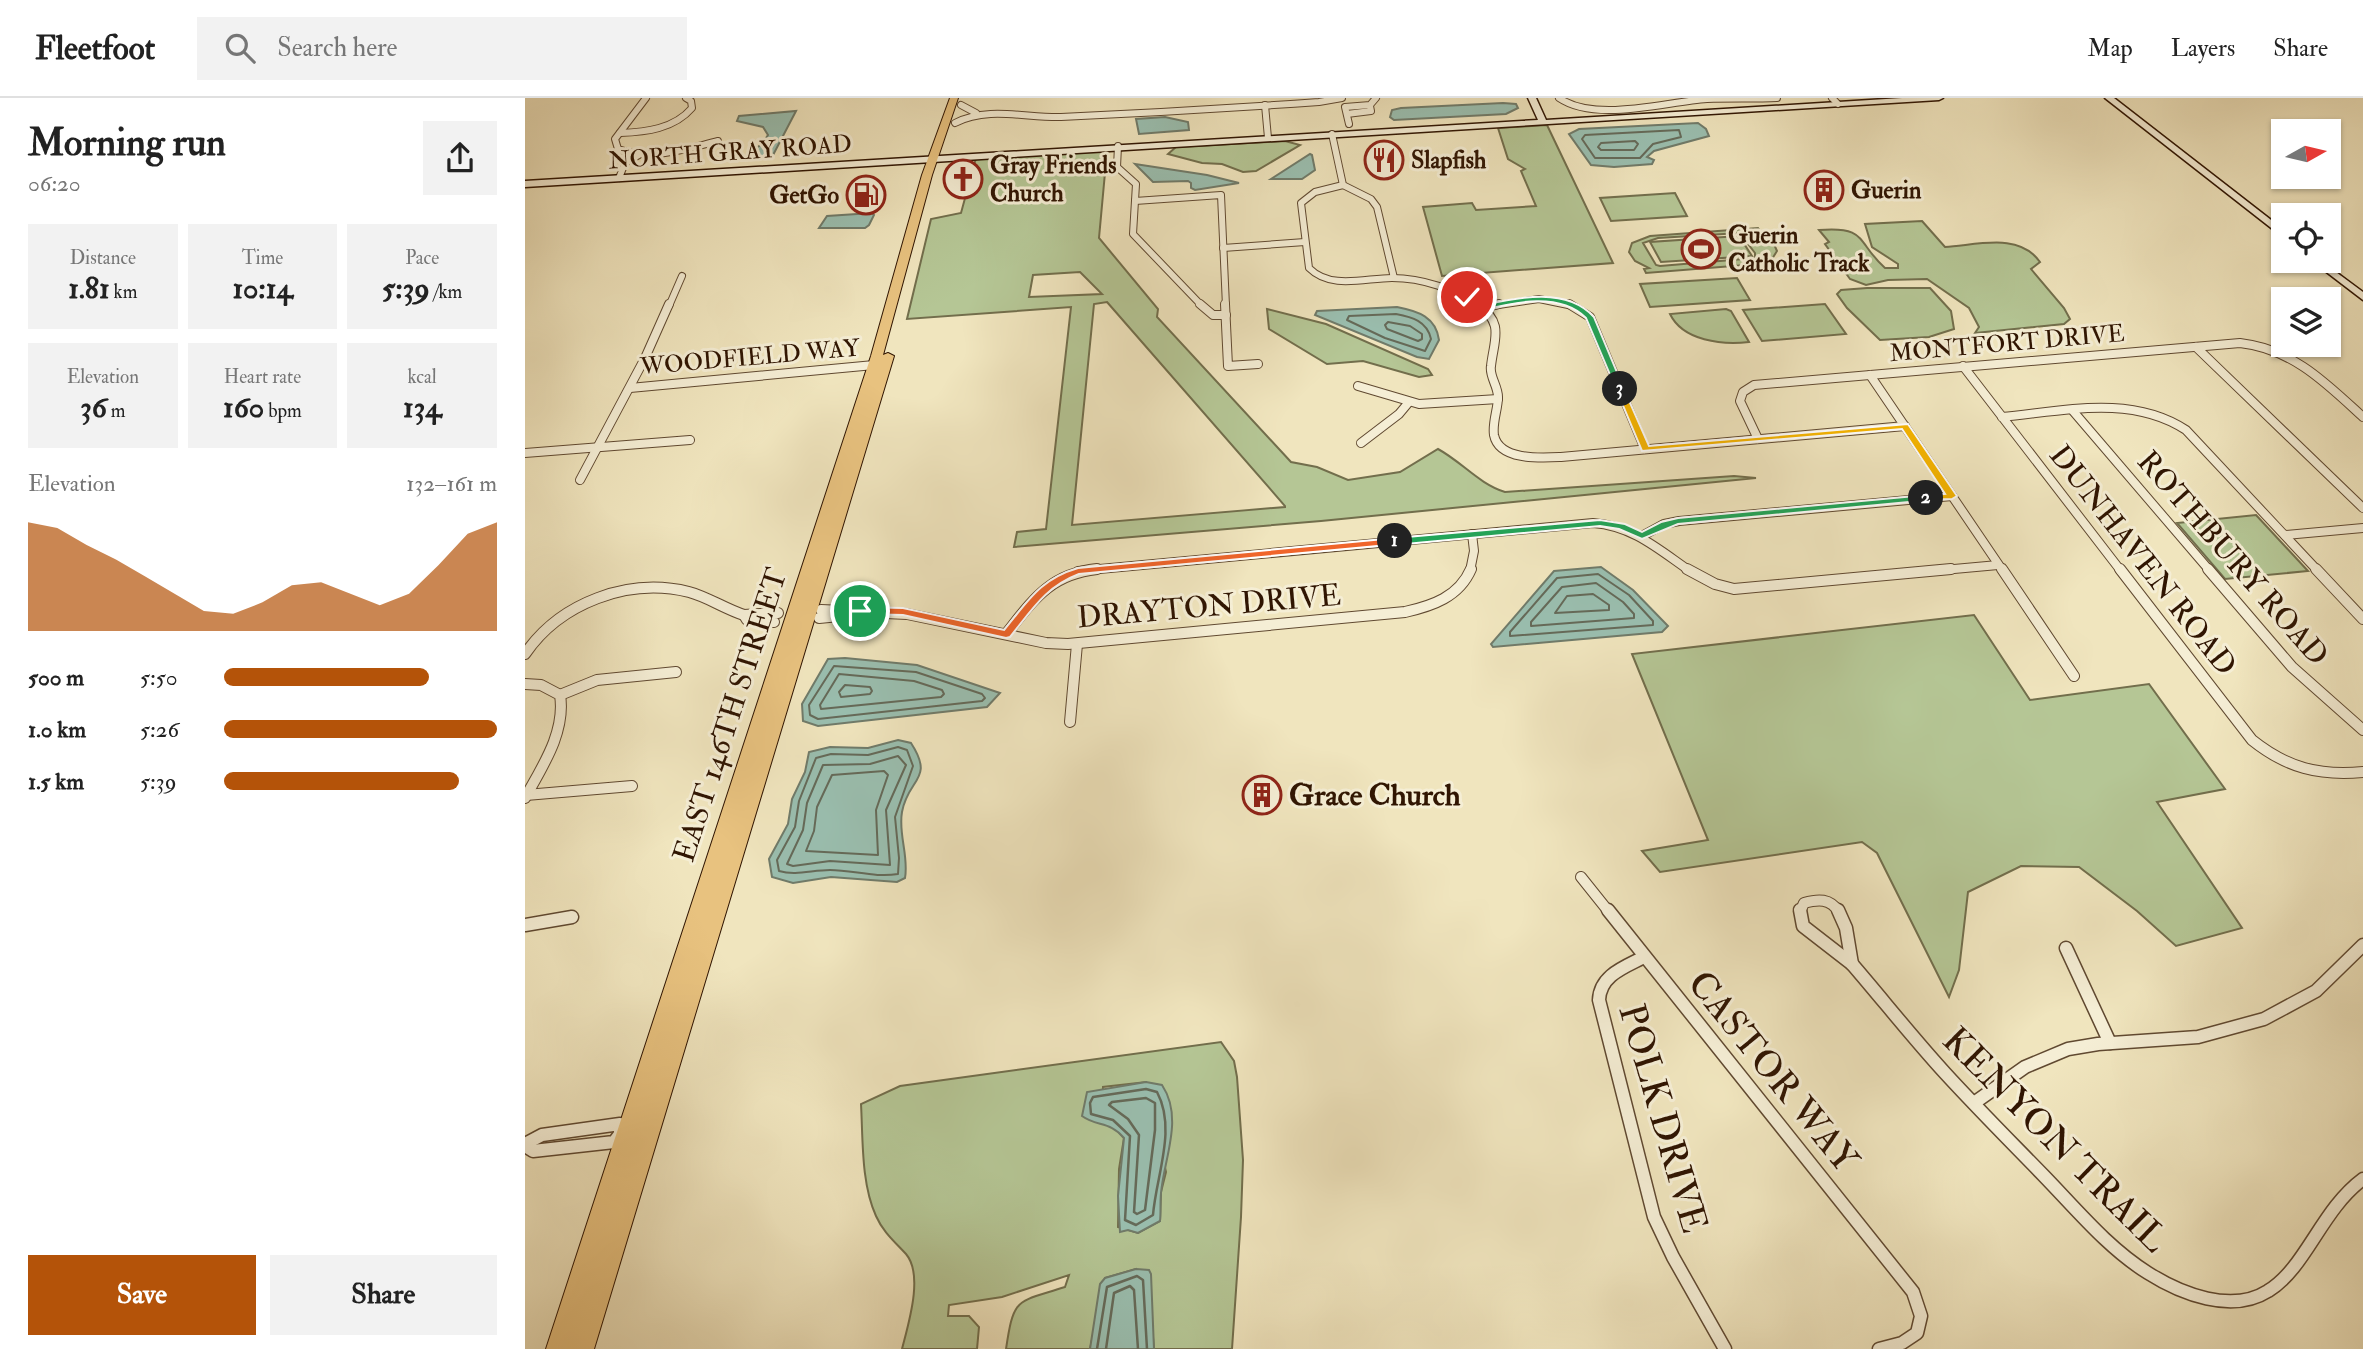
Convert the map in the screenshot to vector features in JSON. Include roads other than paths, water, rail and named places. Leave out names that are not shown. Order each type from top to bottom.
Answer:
[{"type":"main road","name":"EAST 146TH STREET","points":[[558,1349],[633,1131],[888,355],[937,158],[955,123],[959,100]]},
{"type":"main road","name":"EAST 146TH STREET","points":[[582,1349],[633,1131],[937,158],[959,100]]},
{"type":"street","points":[[646,98],[614,142],[616,147],[640,154],[671,152],[718,141]]},
{"type":"street","points":[[620,133],[654,129],[680,120],[692,108],[692,103],[686,98]]},
{"type":"street","points":[[955,123],[965,117],[979,114],[1046,118],[1342,98]]},
{"type":"street","points":[[1349,124],[1347,114],[1371,111],[1370,105],[1375,98]]},
{"type":"street","points":[[1532,98],[1547,122]]},
{"type":"street","points":[[1539,98],[1547,122]]},
{"type":"street","points":[[1559,98],[1569,106],[1592,109],[1705,100],[1777,98]]},
{"type":"street","name":"NORTH GRAY ROAD","points":[[525,184],[1547,122],[1830,101],[1939,98]]},
{"type":"street","points":[[2109,98],[2271,225]]},
{"type":"street","points":[[959,100],[979,114]]},
{"type":"street","points":[[1265,105],[1268,138]]},
{"type":"street","points":[[1332,134],[1343,185]]},
{"type":"street","points":[[1118,146],[1117,167],[1136,184],[1135,236],[1207,311],[1213,315],[1226,315]]},
{"type":"street","points":[[619,178],[640,154]]},
{"type":"street","points":[[1394,278],[1377,207],[1371,199],[1343,185],[1315,192],[1301,203],[1309,268],[1323,278],[1344,282],[1408,279],[1447,288],[1483,308],[1494,323],[1498,337],[1490,369],[1497,399],[1493,429],[1496,441],[1517,454],[1534,458],[1561,457],[1905,426]]},
{"type":"street","points":[[1135,201],[1221,195],[1228,366],[1258,364]]},
{"type":"street","points":[[1223,248],[1305,242]]},
{"type":"street","points":[[2332,273],[2363,297]]},
{"type":"street","points":[[580,480],[630,388],[682,276]]},
{"type":"street","points":[[1483,308],[1510,301],[1543,299],[1572,304],[1582,310],[1590,317],[1645,449]]},
{"type":"street","name":"MONTFORT DRIVE","points":[[1758,439],[1740,401],[1745,390],[1765,383],[2249,343],[2273,348],[2304,364],[2363,417]]},
{"type":"street","points":[[2196,346],[2363,508]]},
{"type":"street","name":"WOODFIELD WAY","points":[[630,388],[874,365]]},
{"type":"street","name":"DUNHAVEN ROAD","points":[[1963,366],[2252,740],[2267,753],[2298,769],[2332,776],[2363,772]]},
{"type":"street","points":[[1870,375],[2074,676]]},
{"type":"street","points":[[1359,386],[1409,402],[1428,405],[1497,399]]},
{"type":"street","points":[[1360,443],[1399,414],[1409,402]]},
{"type":"street","points":[[2002,417],[2139,408],[2162,414],[2179,424],[2363,619]]},
{"type":"street","name":"ROTHBURY ROAD","points":[[2073,411],[2293,667],[2363,730]]},
{"type":"street","points":[[525,453],[690,440]]},
{"type":"street","points":[[1642,536],[1664,524],[1678,521],[1952,496]]},
{"type":"street","points":[[1006,634],[1045,587],[1056,579],[1078,571],[1600,523],[1621,526],[1642,536],[1701,579],[1734,589],[1998,565]]},
{"type":"street","points":[[2285,535],[2363,527]]},
{"type":"street","name":"DRAYTON DRIVE","points":[[820,614],[903,612],[1046,643],[1077,644],[1416,609],[1447,597],[1467,579],[1475,558],[1472,534]]},
{"type":"street","points":[[525,654],[537,637],[572,609],[615,592],[664,586],[689,592],[744,615],[776,617]]},
{"type":"street","points":[[1070,722],[1077,644]]},
{"type":"street","points":[[560,695],[597,680],[676,672]]},
{"type":"street","points":[[525,684],[541,685],[560,695],[563,707],[561,723],[526,797]]},
{"type":"street","points":[[526,797],[632,786]]},
{"type":"street","name":"CASTOR WAY","points":[[1581,877],[1904,1280],[1919,1304],[1921,1320],[1914,1338],[1905,1344],[1878,1349]]},
{"type":"street","name":"KENYON TRAIL","points":[[1852,964],[1845,922],[1840,911],[1825,900],[1804,903],[1800,911],[1804,926],[1852,964],[1903,1027],[1975,1103],[2130,1262],[2159,1282],[2208,1298],[2241,1299],[2276,1286],[2291,1270],[2341,1196],[2363,1179]]},
{"type":"street","points":[[525,925],[572,917]]},
{"type":"street","points":[[1975,1103],[2025,1067],[2081,1046],[2198,1037],[2264,1019],[2316,991],[2363,946]]},
{"type":"street","points":[[2066,948],[2110,1043]]},
{"type":"street","name":"POLK DRIVE","points":[[1644,957],[1605,980],[1599,990],[1599,1000],[1654,1217],[1672,1256],[1725,1349]]},
{"type":"street","points":[[525,1145],[533,1151],[614,1142],[633,1131]]},
{"type":"water","points":[[1516,104],[1518,108],[1506,114],[1394,120],[1390,117],[1392,110],[1401,108]]},
{"type":"water","points":[[796,111],[771,159],[751,157],[752,151],[762,144],[768,135],[763,127],[737,121],[739,116]]},
{"type":"water","points":[[1165,117],[1188,122],[1189,130],[1139,134],[1136,119]]},
{"type":"water","points":[[1698,123],[1706,129],[1709,136],[1654,151],[1647,157],[1654,160],[1652,164],[1614,167],[1591,165],[1569,134],[1579,129]]},
{"type":"water","points":[[1310,154],[1315,170],[1302,179],[1271,179]]},
{"type":"water","points":[[1135,164],[1207,175],[1239,183],[1195,190],[1188,181],[1153,182]]},
{"type":"water","points":[[874,215],[865,228],[819,228],[827,216]]},
{"type":"water","points":[[1397,307],[1425,316],[1434,326],[1439,340],[1429,359],[1417,357],[1315,315],[1317,311]]},
{"type":"water","points":[[1601,567],[1633,590],[1668,626],[1662,632],[1493,647],[1491,644],[1554,571]]},
{"type":"water","points":[[845,658],[917,665],[1000,693],[987,707],[818,726],[803,721],[802,704],[828,659]]},
{"type":"water","points":[[898,740],[911,743],[921,765],[918,779],[909,792],[902,812],[905,878],[897,882],[831,877],[793,883],[772,877],[769,859],[788,824],[792,799],[805,772],[809,752],[830,747],[868,748]]},
{"type":"water","points":[[1146,1082],[1162,1085],[1172,1111],[1160,1221],[1138,1233],[1128,1230],[1120,1232],[1118,1196],[1124,1138],[1109,1126],[1082,1116],[1087,1092]]},
{"type":"water","points":[[1136,1269],[1149,1270],[1151,1274],[1154,1349],[1090,1349],[1100,1284],[1105,1278]]},
{"type":"place","name":"Slapfish","points":[[1384,160]]},
{"type":"place","name":"Gray Friends Church","points":[[963,179]]},
{"type":"place","name":"Guerin","points":[[1824,190]]},
{"type":"place","name":"GetGo","points":[[866,195]]},
{"type":"place","name":"Guerin Catholic Track","points":[[1701,249]]},
{"type":"place","name":"Grace Church","points":[[1262,795]]}]
